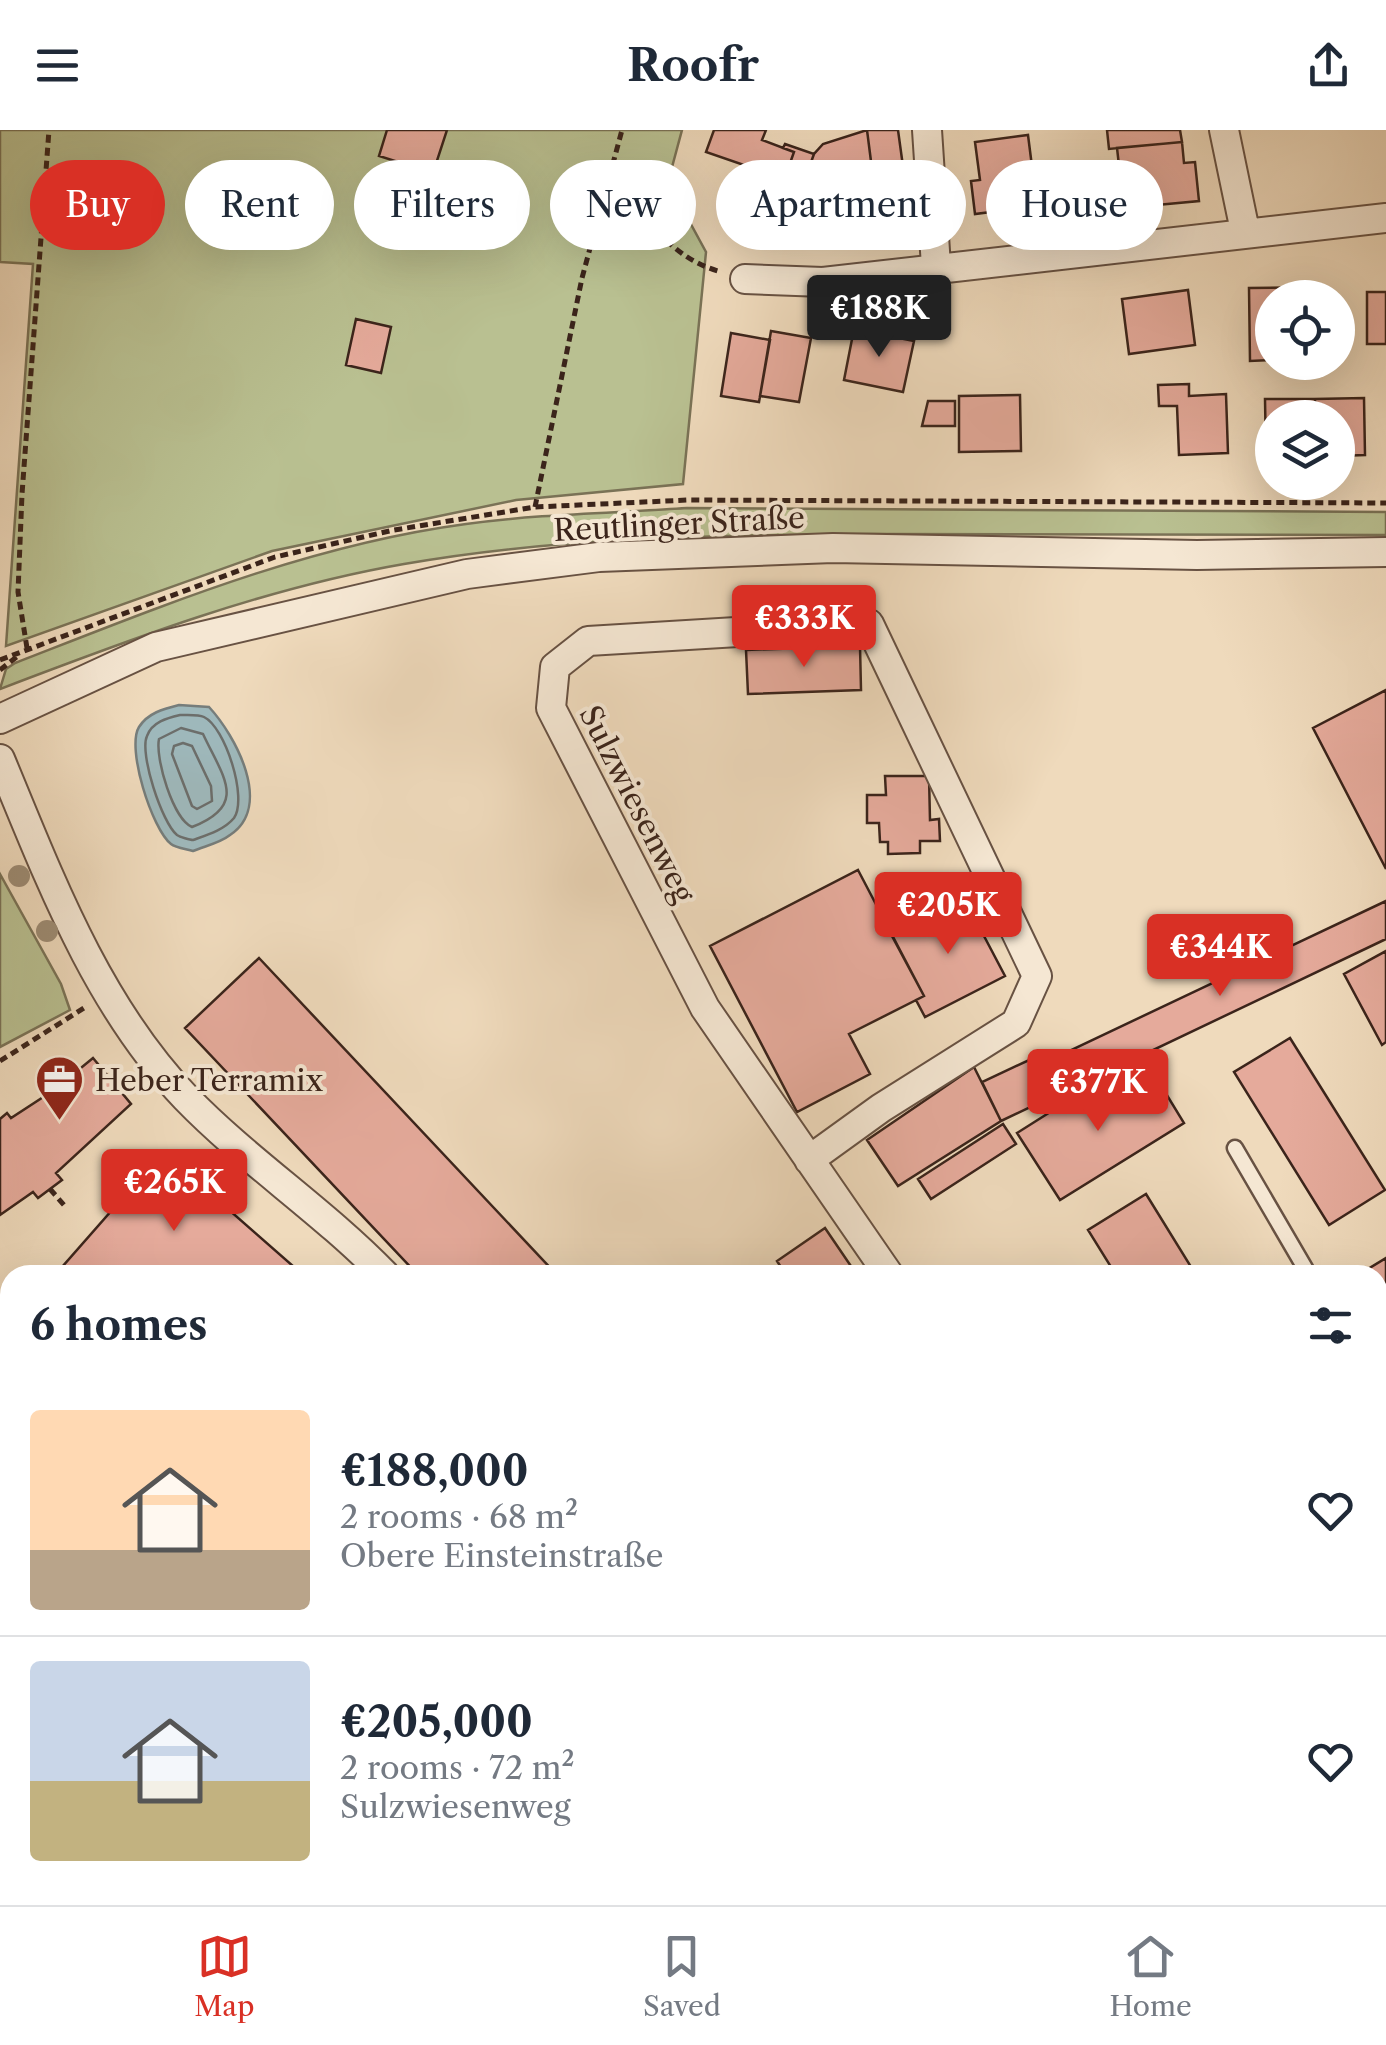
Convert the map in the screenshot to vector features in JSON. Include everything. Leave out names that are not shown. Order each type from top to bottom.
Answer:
[{"type":"street","points":[[927,130],[936,266]]},
{"type":"street","points":[[1224,130],[1245,232]]},
{"type":"street","points":[[745,279],[823,282],[936,266],[1386,218]]},
{"type":"street","name":"Reutlinger Straße","points":[[0,719],[156,647],[450,578],[599,557],[833,548],[1198,555],[1386,552]]},
{"type":"street","name":"Sulzwiesenweg","points":[[809,1160],[881,1108],[1016,1023],[1036,976],[869,624],[588,641],[555,667],[551,708],[705,1008],[809,1160],[883,1265]]},
{"type":"street","points":[[0,759],[12,814],[139,1042],[186,1098],[374,1265]]},
{"type":"lane","points":[[1236,1148],[1304,1265]]},
{"type":"path","points":[[30,646],[18,592],[49,130]]},
{"type":"path","points":[[613,160],[622,130]]},
{"type":"path","points":[[535,507],[589,250]]},
{"type":"path","points":[[673,250],[692,264],[745,279]]},
{"type":"path","points":[[0,660],[275,557],[394,530],[535,507],[688,500],[1386,502]]},
{"type":"path","points":[[0,670],[30,646]]},
{"type":"path","points":[[0,1060],[82,1010]]},
{"type":"path","points":[[50,1189],[64,1204]]},
{"type":"green space","points":[[0,130],[682,130],[674,160],[550,160],[550,250],[696,250],[696,234],[706,252],[683,484],[516,500],[272,551],[6,646],[33,264],[0,262]]},
{"type":"green space","points":[[687,508],[1386,512],[1386,535],[755,535],[520,548],[404,564],[301,587],[149,634],[0,689],[6,669],[15,663],[293,562],[466,524]]},
{"type":"green space","points":[[0,874],[61,984],[70,1010],[0,1047]]},
{"type":"water","points":[[179,705],[209,707],[239,752],[250,789],[243,822],[226,838],[193,851],[173,845],[164,836],[143,788],[136,752],[136,737],[143,722],[156,712]]},
{"type":"building","points":[[387,130],[447,130],[437,160],[392,160],[379,156]]},
{"type":"building","points":[[714,130],[766,130],[762,140],[794,152],[791,160],[729,160],[706,152]]},
{"type":"building","points":[[867,130],[871,160],[812,160],[823,144]]},
{"type":"building","points":[[867,130],[898,130],[902,160],[871,160]]},
{"type":"building","points":[[1107,130],[1180,130],[1182,142],[1109,149]]},
{"type":"building","points":[[1028,135],[1031,160],[986,160],[986,213],[975,214],[971,181],[980,180],[975,142]]},
{"type":"building","points":[[1182,142],[1184,163],[1195,162],[1199,201],[1163,204],[1163,160],[1118,160],[1117,148]]},
{"type":"building","points":[[785,144],[814,154],[812,160],[791,160],[794,152],[783,148]]},
{"type":"building","points":[[1249,288],[1255,288],[1255,361],[1250,361]]},
{"type":"building","points":[[1188,290],[1195,345],[1129,354],[1122,299]]},
{"type":"building","points":[[1367,292],[1386,292],[1386,344],[1367,344]]},
{"type":"building","points":[[356,319],[391,327],[381,373],[346,365]]},
{"type":"building","points":[[854,329],[914,341],[903,392],[844,380]]},
{"type":"building","points":[[771,331],[811,338],[799,402],[760,396]]},
{"type":"building","points":[[731,333],[770,340],[759,402],[721,396]]},
{"type":"building","points":[[1189,384],[1189,396],[1226,394],[1228,453],[1179,455],[1177,406],[1159,406],[1158,385]]},
{"type":"building","points":[[1020,395],[1021,451],[959,452],[959,396]]},
{"type":"building","points":[[1364,398],[1365,455],[1355,455],[1355,400],[1315,399]]},
{"type":"building","points":[[928,401],[955,401],[955,426],[922,426]]},
{"type":"building","points":[[860,646],[861,690],[748,694],[746,650]]},
{"type":"building","points":[[1386,690],[1386,869],[1313,728]]},
{"type":"building","points":[[885,776],[929,776],[930,820],[939,819],[940,841],[920,841],[920,853],[888,854],[888,842],[880,842],[879,823],[867,823],[867,795],[886,795]]},
{"type":"building","points":[[858,870],[924,996],[849,1034],[870,1074],[797,1112],[710,946]]},
{"type":"building","points":[[964,898],[1005,976],[925,1017],[916,1000],[924,996],[892,936]]},
{"type":"building","points":[[1386,901],[1386,939],[1063,1093],[1048,1061]]},
{"type":"building","points":[[1386,951],[1386,1042],[1382,1045],[1344,974]]},
{"type":"building","points":[[259,958],[548,1265],[409,1265],[185,1028]]},
{"type":"building","points":[[1290,1038],[1385,1190],[1329,1225],[1234,1072]]},
{"type":"building","points":[[1040,1055],[1058,1094],[1001,1121],[982,1082]]},
{"type":"building","points":[[93,1058],[131,1104],[56,1173],[62,1180],[38,1198],[33,1192],[0,1215],[0,1119],[7,1113],[11,1118],[54,1090]]},
{"type":"building","points":[[974,1067],[1001,1121],[898,1186],[867,1140]]},
{"type":"building","points":[[1154,1074],[1184,1123],[1060,1200],[1017,1133],[1093,1085],[1105,1105]]},
{"type":"building","points":[[1003,1124],[1016,1144],[931,1199],[918,1179]]},
{"type":"building","points":[[163,1152],[292,1265],[64,1265]]},
{"type":"building","points":[[1146,1194],[1190,1265],[1110,1265],[1088,1230]]},
{"type":"building","points":[[825,1228],[850,1265],[780,1265],[777,1261]]},
{"type":"place","name":"Heber Terramix","points":[[60,1122]]}]
